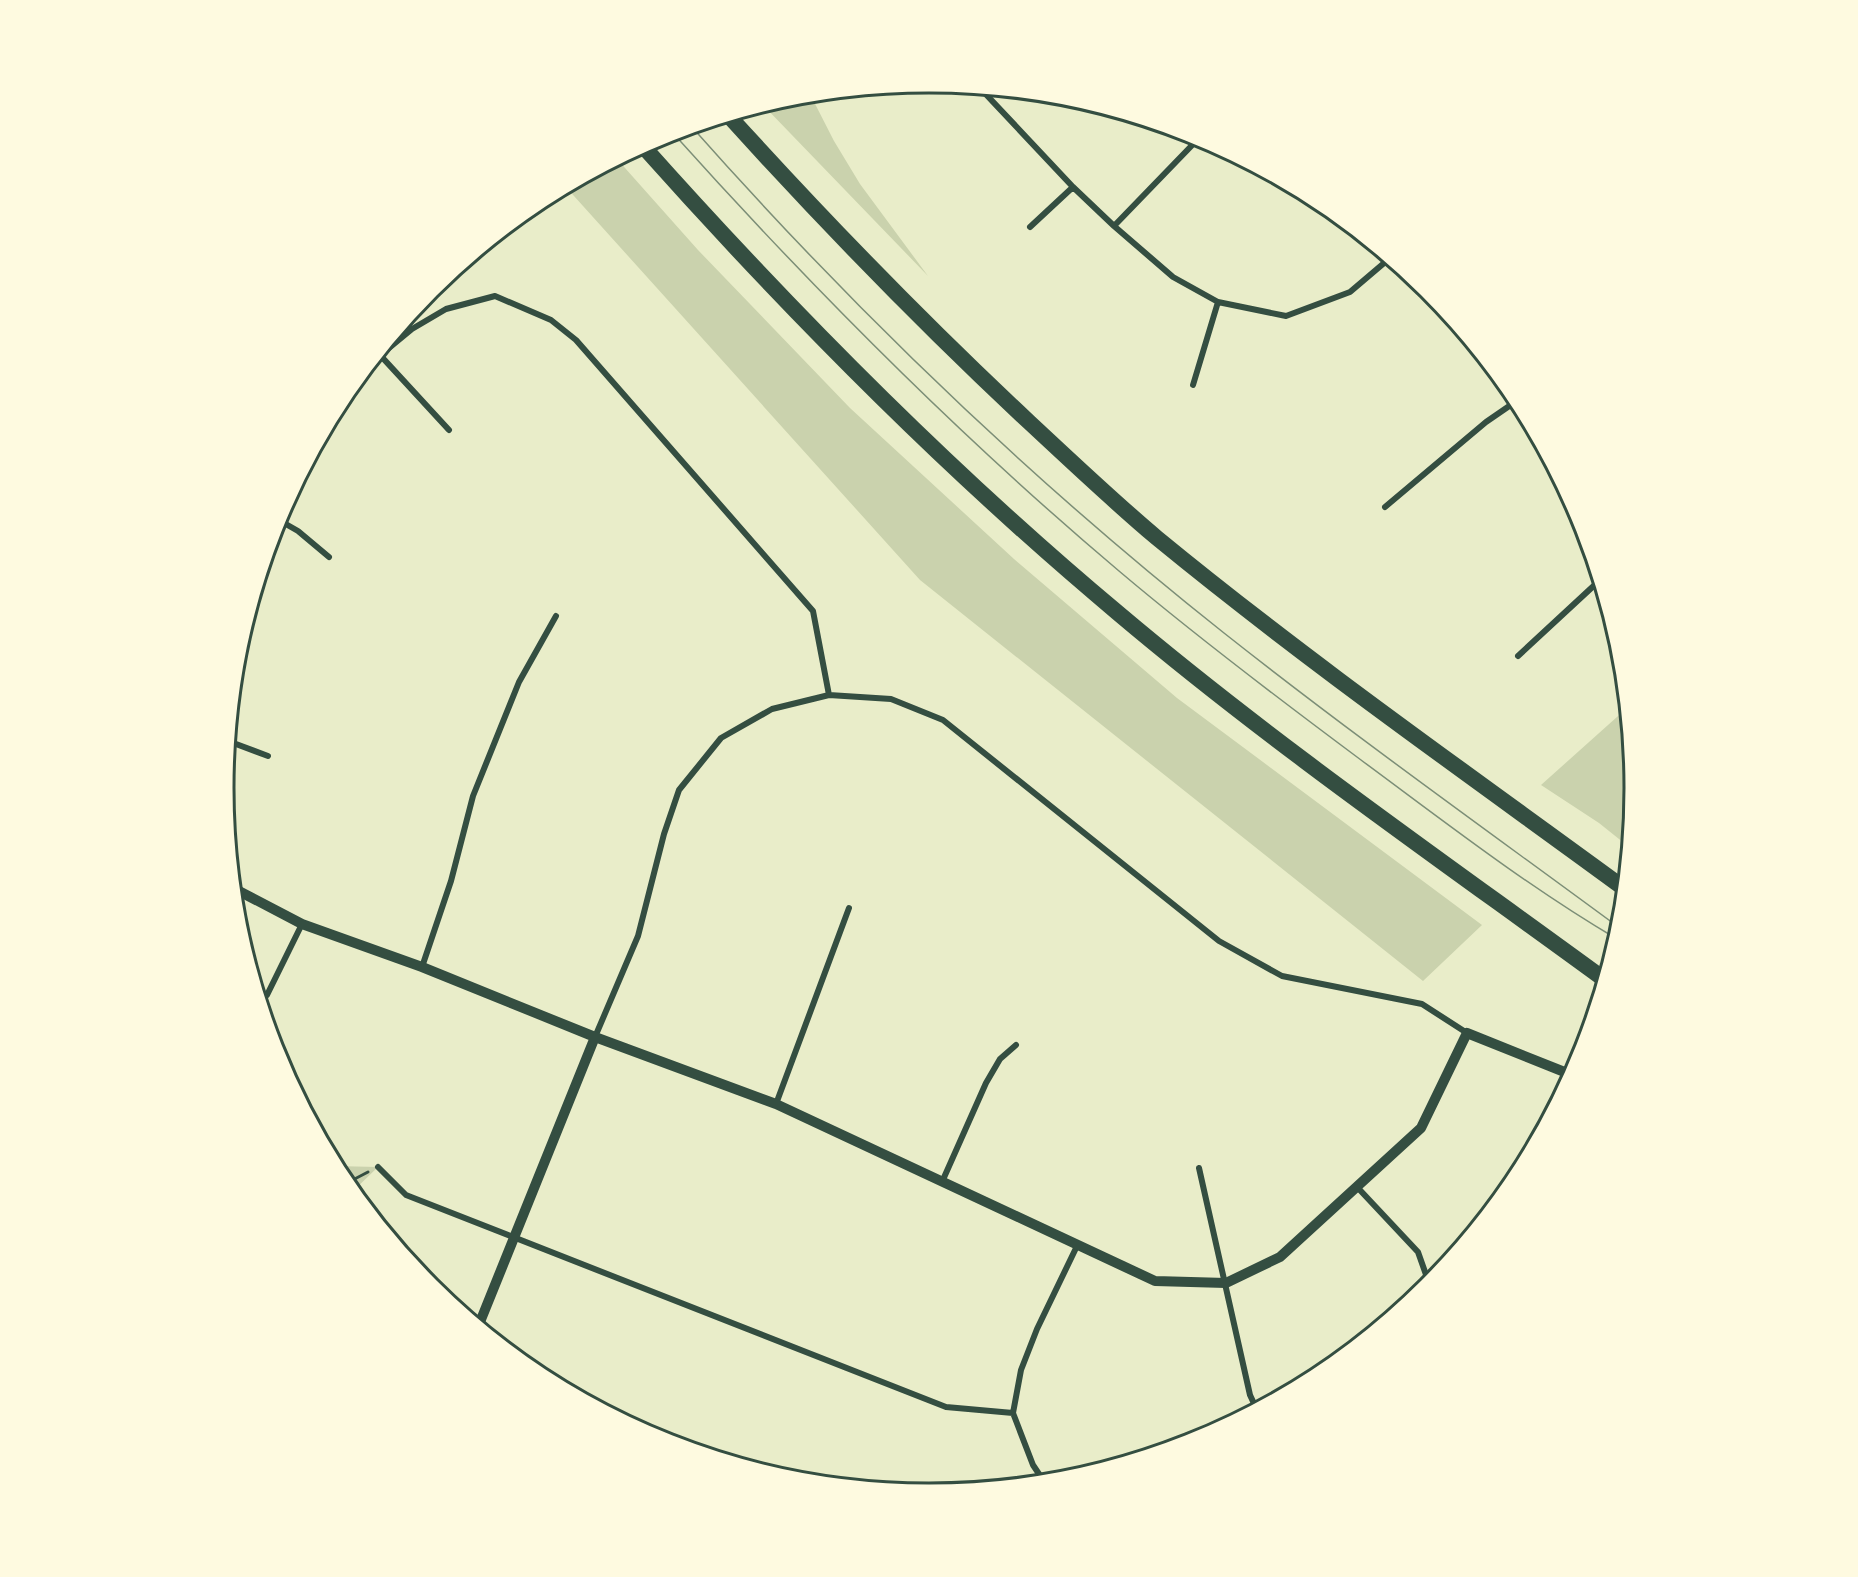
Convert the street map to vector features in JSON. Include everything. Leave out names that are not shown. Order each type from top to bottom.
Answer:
[{"type":"highway","points":[[734,121],[846,243],[923,321],[1077,467],[1157,537],[1335,676],[1618,884]]},
{"type":"highway","points":[[649,152],[736,250],[860,377],[948,462],[1117,612],[1197,678],[1293,751],[1599,976]]},
{"type":"street","points":[[987,95],[1073,187],[1114,226],[1173,277],[1218,302],[1286,316],[1350,292],[1384,263]]},
{"type":"street","points":[[1114,226],[1192,145]]},
{"type":"street","points":[[1030,227],[1073,187]]},
{"type":"street","points":[[396,342],[412,329],[446,309],[495,296],[551,320],[576,340],[813,611],[829,695]]},
{"type":"street","points":[[1193,385],[1218,302]]},
{"type":"street","points":[[383,358],[449,430]]},
{"type":"street","points":[[1385,507],[1486,422],[1509,406]]},
{"type":"street","points":[[285,524],[298,531],[329,557]]},
{"type":"street","points":[[1518,656],[1594,585]]},
{"type":"street","points":[[423,968],[451,881],[473,796],[519,682],[556,616]]},
{"type":"street","points":[[481,1320],[513,1236],[638,936],[664,834],[679,790],[721,738],[772,709],[829,695],[891,699],[943,720],[1219,942],[1282,976],[1422,1004],[1467,1033],[1564,1072]]},
{"type":"street","points":[[235,744],[268,756]]},
{"type":"street","points":[[241,892],[302,924],[423,968],[596,1037],[776,1104],[1155,1281],[1226,1283],[1280,1257],[1421,1128],[1467,1033]]},
{"type":"street","points":[[776,1104],[849,909]]},
{"type":"street","points":[[265,997],[302,924]]},
{"type":"street","points":[[942,1182],[986,1083],[1000,1059],[1016,1045]]},
{"type":"street","points":[[378,1167],[406,1195],[946,1407],[1013,1413]]},
{"type":"street","points":[[1199,1168],[1250,1395],[1254,1403]]},
{"type":"street","points":[[1358,1188],[1418,1252],[1426,1275]]},
{"type":"street","points":[[1040,1475],[1033,1465],[1013,1413],[1021,1370],[1037,1329],[1077,1246]]},
{"type":"path","points":[[354,1179],[378,1167]]},
{"type":"green space","points":[[814,103],[860,184],[928,276],[770,112]]},
{"type":"green space","points":[[622,165],[698,250],[850,408],[1014,559],[1177,698],[1482,925],[1423,981],[920,580],[571,192]]},
{"type":"green space","points":[[1620,714],[1624,788],[1622,842],[1599,823],[1541,785]]},
{"type":"green space","points":[[346,1166],[378,1167],[359,1186]]},
{"type":"tram line","points":[[697,133],[816,261],[881,327],[947,392],[1083,516],[1273,671],[1371,746],[1611,922]]},
{"type":"tram line","points":[[679,140],[833,304],[944,414],[1119,571],[1238,667],[1455,830],[1609,934]]}]
